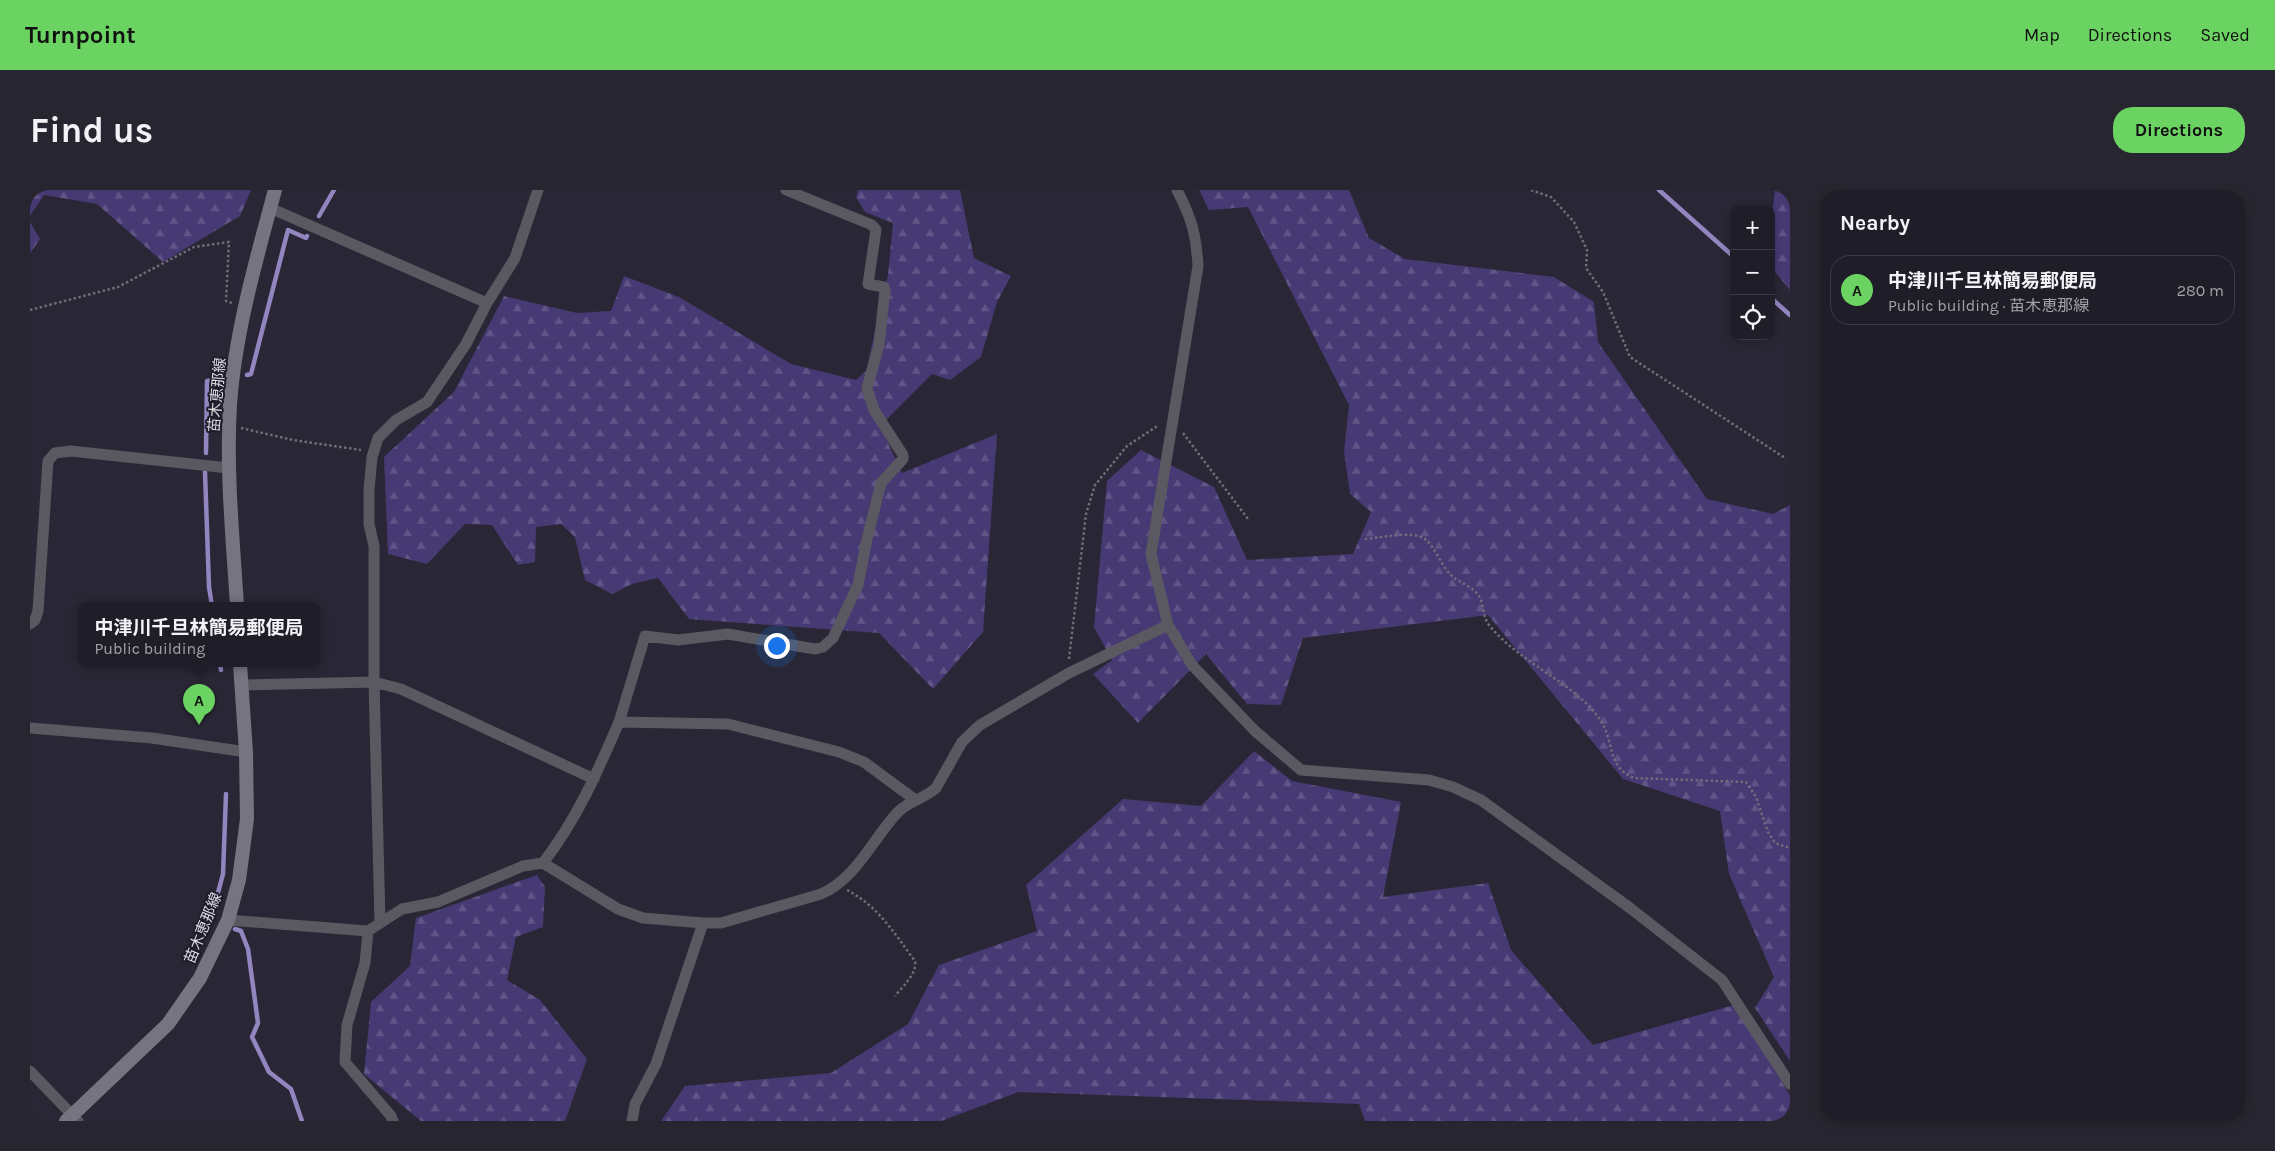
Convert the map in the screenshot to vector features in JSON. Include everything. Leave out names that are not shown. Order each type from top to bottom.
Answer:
[{"type":"main road","name":"苗木恵那線","points":[[237,602],[229,468],[230,404],[240,336],[275,190]]},
{"type":"main road","name":"苗木恵那線","points":[[72,1119],[168,1024],[200,978],[228,920],[239,880],[245,848],[247,819],[246,752],[240,667]]},
{"type":"street","points":[[380,922],[374,682],[374,546],[369,524],[369,490],[373,453],[378,438],[396,420],[427,402],[466,344],[487,303],[515,258],[538,190]]},
{"type":"street","points":[[543,863],[564,835],[594,778],[619,722],[645,636],[678,640],[728,634],[815,649],[833,638],[858,585],[881,483],[903,459],[903,455],[874,410],[867,388],[878,345],[885,290],[884,286],[868,284],[876,230],[872,225],[786,190]]},
{"type":"street","points":[[1178,190],[1191,216],[1198,266],[1151,554],[1168,626],[1192,665],[1255,731],[1301,770],[1429,780],[1453,787],[1481,800],[1630,908],[1722,980],[1790,1084]]},
{"type":"street","points":[[270,208],[487,303]]},
{"type":"street","points":[[30,624],[36,620],[38,611],[48,461],[55,454],[71,451],[229,468]]},
{"type":"street","points":[[228,920],[368,931],[402,909],[438,902],[524,866],[543,863],[618,909],[643,918],[703,924],[721,923],[821,894],[837,885],[850,872],[898,811],[914,799],[930,794],[936,788],[962,742],[970,733],[1068,673],[1168,626]]},
{"type":"street","points":[[242,685],[374,682],[401,689],[594,778]]},
{"type":"street","points":[[619,722],[728,724],[839,752],[864,762],[914,799]]},
{"type":"street","points":[[30,729],[152,738],[246,752]]},
{"type":"street","points":[[632,1121],[635,1104],[656,1064],[703,924]]},
{"type":"street","points":[[368,931],[365,963],[347,1025],[345,1062],[390,1116],[392,1121]]},
{"type":"street","points":[[30,1071],[72,1119]]},
{"type":"path","points":[[1531,190],[1551,197],[1574,222],[1587,250],[1586,268],[1603,292],[1630,357],[1784,458]]},
{"type":"path","points":[[30,310],[118,287],[194,248],[230,242],[226,301],[246,308]]},
{"type":"path","points":[[1068,673],[1086,514],[1095,485],[1127,446],[1172,418],[1248,519]]},
{"type":"path","points":[[230,428],[242,428],[293,440],[354,448],[373,453]]},
{"type":"path","points":[[1365,539],[1415,534],[1425,540],[1452,577],[1474,589],[1481,600],[1488,624],[1530,662],[1578,698],[1601,721],[1608,737],[1613,759],[1625,774],[1634,778],[1746,782],[1756,797],[1771,838],[1775,843],[1790,848]]},
{"type":"path","points":[[837,885],[862,898],[877,910],[915,961],[916,967],[913,973],[895,996]]},
{"type":"green space","points":[[30,190],[251,190],[240,216],[163,262],[97,204],[44,195],[30,216]]},
{"type":"green space","points":[[858,190],[960,190],[974,258],[1011,276],[997,302],[981,357],[950,380],[932,374],[880,426],[902,473],[997,434],[983,632],[933,689],[879,633],[689,619],[658,578],[632,584],[612,594],[585,580],[575,537],[561,524],[536,527],[535,562],[518,565],[492,525],[465,524],[427,564],[388,554],[384,457],[454,392],[504,296],[577,313],[611,311],[624,276],[679,297],[791,364],[856,380],[866,371],[888,275],[893,223],[865,212],[856,197]]},
{"type":"green space","points":[[1199,190],[1349,190],[1369,238],[1405,259],[1554,277],[1594,302],[1598,342],[1707,499],[1773,514],[1790,505],[1790,1061],[1755,1008],[1774,977],[1729,874],[1720,811],[1623,779],[1488,615],[1303,638],[1281,705],[1247,704],[1206,654],[1138,723],[1093,674],[1112,660],[1094,627],[1107,481],[1141,450],[1214,487],[1247,560],[1353,554],[1371,512],[1350,494],[1344,451],[1349,405],[1248,207],[1209,210]]},
{"type":"green space","points":[[1775,190],[1790,190],[1790,290],[1775,272],[1775,205],[1773,205]]},
{"type":"green space","points":[[30,222],[40,239],[30,253]]},
{"type":"green space","points":[[1254,751],[1292,781],[1401,802],[1383,897],[1488,883],[1511,950],[1593,1045],[1734,1005],[1790,1095],[1790,1117],[1785,1121],[1365,1121],[1359,1104],[1019,1092],[941,1121],[661,1121],[685,1086],[831,1073],[908,1024],[939,965],[1037,931],[1026,885],[1123,799],[1201,806]]},
{"type":"green space","points":[[537,875],[545,887],[543,927],[516,937],[507,980],[540,1000],[587,1059],[565,1121],[421,1121],[364,1074],[371,1002],[410,966],[416,918]]},
{"type":"waterway","points":[[319,216],[334,190]]},
{"type":"waterway","points":[[1659,190],[1730,253]]},
{"type":"waterway","points":[[247,375],[251,374],[288,230],[306,238],[307,236]]},
{"type":"waterway","points":[[1775,302],[1790,315]]},
{"type":"waterway","points":[[206,453],[207,381],[221,379]]},
{"type":"waterway","points":[[205,472],[209,587],[211,602]]},
{"type":"waterway","points":[[212,915],[223,874],[226,794]]},
{"type":"waterway","points":[[235,929],[241,931],[248,949],[258,1023],[252,1037],[269,1072],[291,1089],[302,1121]]},
{"type":"place","name":"中津川千旦林簡易郵便局","points":[[199,725]]}]
